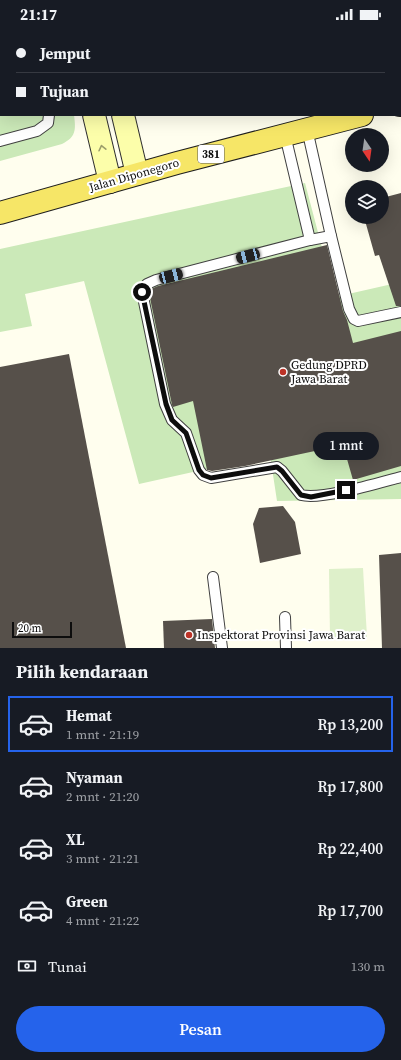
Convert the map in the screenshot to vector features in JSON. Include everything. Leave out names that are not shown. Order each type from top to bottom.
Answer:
[{"type":"main road","name":"Jalan Diponegoro","points":[[0,213],[137,174],[358,116]]},
{"type":"street","points":[[94,116],[110,182]]},
{"type":"street","points":[[123,116],[137,174]]},
{"type":"lane","points":[[0,141],[37,131],[48,123],[49,116]]},
{"type":"lane","points":[[307,130],[349,309],[354,319],[358,321],[401,312]]},
{"type":"lane","points":[[285,135],[310,240]]},
{"type":"lane","points":[[331,236],[310,240],[156,280],[147,284],[142,292],[166,404],[172,420],[186,433],[199,470],[203,475],[211,478],[277,467],[301,495],[311,497],[401,477]]},
{"type":"lane","points":[[213,576],[222,648]]},
{"type":"lane","points":[[285,617],[286,648]]},
{"type":"green space","points":[[0,116],[74,116],[75,129],[70,139],[67,141],[62,144],[0,161]]},
{"type":"green space","points":[[305,183],[335,297],[401,282],[401,499],[277,501],[270,455],[139,484],[84,281],[25,294],[32,326],[0,332],[0,249]]},
{"type":"green space","points":[[363,568],[367,637],[330,638],[329,569]]},
{"type":"building","points":[[401,193],[401,306],[396,306],[379,255],[375,256],[366,224],[389,224],[389,196]]},
{"type":"building","name":"Gedung DPRD Jawa Barat","points":[[327,245],[343,311],[353,343],[401,331],[401,466],[353,480],[343,445],[245,466],[212,471],[207,470],[193,401],[173,407],[172,405],[149,293],[151,289],[158,286]]},
{"type":"building","points":[[69,354],[126,648],[0,648],[0,367]]},
{"type":"building","points":[[283,506],[295,522],[301,554],[260,563],[253,524],[259,508]]},
{"type":"building","points":[[401,553],[401,648],[382,648],[379,555]]},
{"type":"building","name":"Inspektorat Provinsi Jawa Barat","points":[[212,619],[215,648],[164,648],[163,621]]},
{"type":"place","name":"Gedung DPRD Jawa Barat","points":[[283,372]]},
{"type":"place","name":"Inspektorat Provinsi Jawa Barat","points":[[189,635]]},
{"type":"route","points":[[142,292],[166,404],[172,420],[186,433],[199,470],[203,475],[211,478],[277,467],[301,495],[311,497],[346,490]]}]
